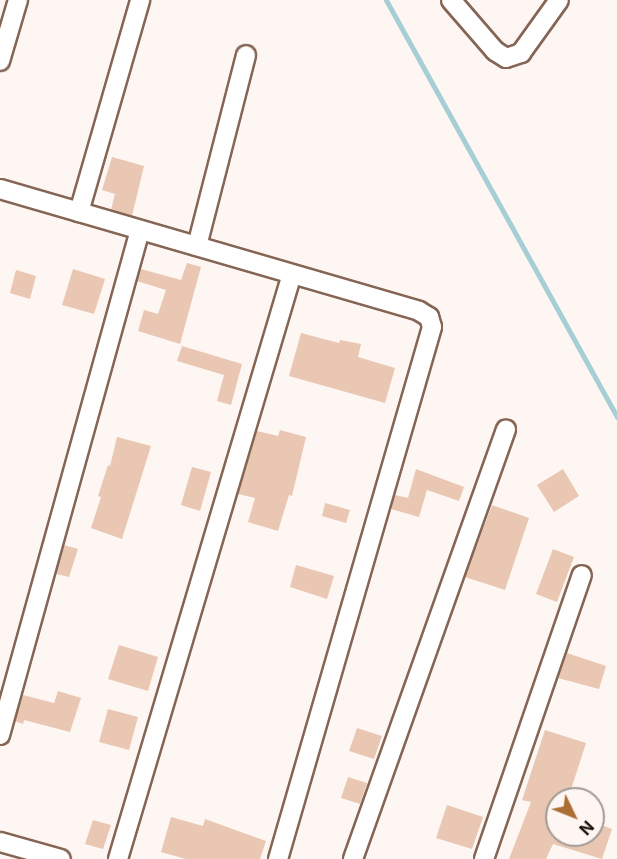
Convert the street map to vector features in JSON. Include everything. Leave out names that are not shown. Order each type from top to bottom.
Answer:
[{"type":"street","points":[[0,61],[18,0]]},
{"type":"street","points":[[79,212],[140,0]]},
{"type":"street","points":[[451,0],[495,51],[506,58],[521,53],[559,0]]},
{"type":"street","points":[[197,246],[246,55]]},
{"type":"street","points":[[0,189],[419,311],[429,317],[432,327],[278,859]]},
{"type":"street","points":[[0,735],[140,230]]},
{"type":"street","points":[[118,859],[292,274]]},
{"type":"street","points":[[353,859],[506,429]]},
{"type":"street","points":[[484,859],[582,575]]},
{"type":"street","points":[[0,842],[62,859]]},
{"type":"building","points":[[112,157],[144,166],[132,216],[111,210],[115,194],[102,190]]},
{"type":"building","points":[[187,263],[201,267],[180,344],[138,331],[144,310],[158,314],[166,290],[137,281],[141,269],[181,280]]},
{"type":"building","points":[[73,269],[105,279],[94,314],[62,305]]},
{"type":"building","points":[[16,270],[36,276],[30,299],[10,293]]},
{"type":"building","points":[[301,333],[339,343],[340,340],[361,344],[358,357],[395,368],[385,403],[289,376]]},
{"type":"building","points":[[182,346],[242,364],[231,405],[217,401],[224,375],[177,361]]},
{"type":"building","points":[[280,430],[306,437],[292,496],[289,495],[278,531],[248,522],[255,498],[238,494],[257,431],[278,436]]},
{"type":"building","points":[[117,437],[151,446],[122,539],[91,528],[101,497],[98,496],[108,465],[110,466]]},
{"type":"building","points":[[192,467],[211,472],[200,511],[181,505]]},
{"type":"building","points":[[416,469],[464,487],[459,501],[427,490],[419,517],[391,509],[395,495],[408,498]]},
{"type":"building","points":[[563,469],[579,496],[554,512],[537,485]]},
{"type":"building","points":[[325,503],[350,510],[346,523],[322,516]]},
{"type":"building","points":[[492,505],[529,518],[505,590],[465,577]]},
{"type":"building","points":[[64,545],[78,549],[69,577],[56,574]]},
{"type":"building","points":[[553,549],[574,557],[557,602],[536,594]]},
{"type":"building","points":[[296,565],[334,576],[327,599],[290,587]]},
{"type":"building","points":[[119,645],[158,657],[148,691],[108,679]]},
{"type":"building","points":[[567,653],[606,666],[599,689],[558,678]]},
{"type":"building","points":[[58,691],[81,698],[70,732],[24,720],[23,724],[15,721],[23,695],[54,703]]},
{"type":"building","points":[[108,709],[138,717],[129,750],[99,742]]},
{"type":"building","points":[[357,728],[382,736],[374,759],[349,751]]},
{"type":"building","points":[[545,730],[586,743],[572,787],[545,787],[545,847],[552,847],[546,859],[509,859],[531,802],[522,800]]},
{"type":"building","points":[[348,777],[367,783],[360,804],[341,798]]},
{"type":"building","points":[[447,805],[483,817],[472,849],[436,838]]},
{"type":"building","points":[[171,817],[203,826],[205,819],[266,841],[260,859],[186,859],[161,852]]},
{"type":"building","points":[[93,820],[111,825],[103,849],[85,844]]},
{"type":"building","points":[[605,826],[612,829],[602,859],[563,847],[605,847]]},
{"type":"waterway","points":[[386,0],[617,417]]}]
